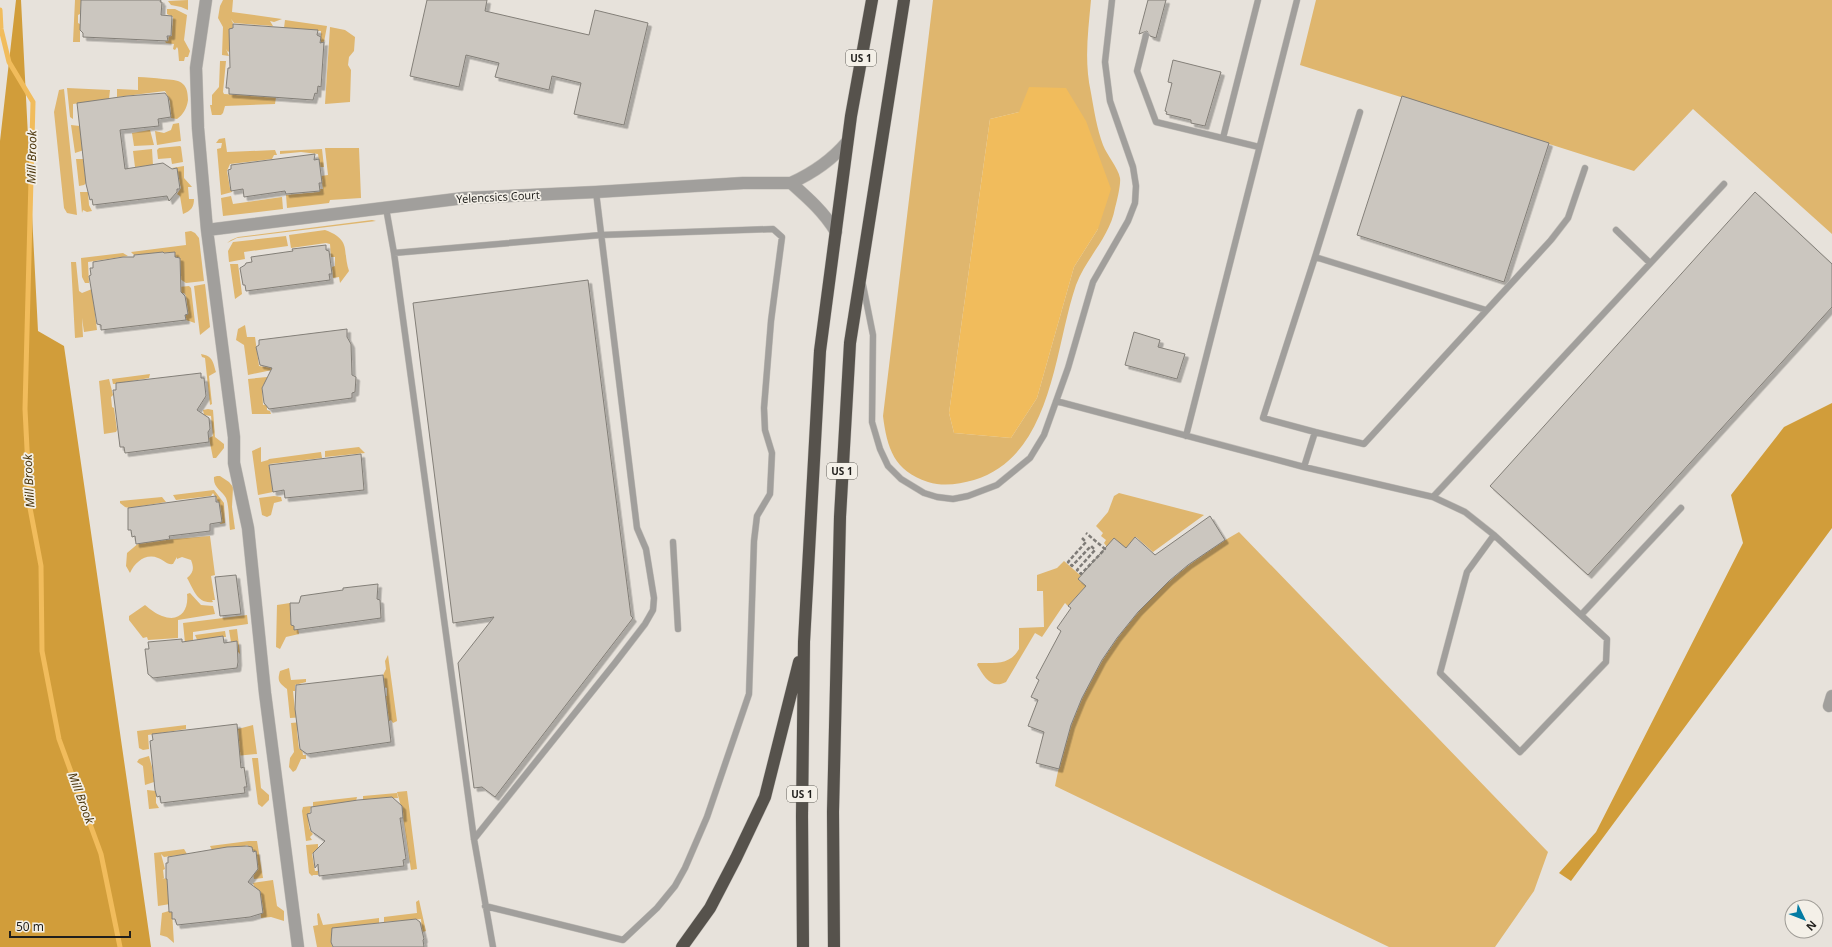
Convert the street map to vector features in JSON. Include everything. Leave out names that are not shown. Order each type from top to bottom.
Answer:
[{"type":"highway","name":"US 1","points":[[803,947],[804,642],[820,351],[847,142],[872,0]]},
{"type":"highway","name":"US 1","points":[[834,947],[833,804],[840,517],[850,343],[904,0]]},
{"type":"highway","points":[[682,947],[710,908],[736,858],[764,797],[780,743],[804,642]]},
{"type":"highway","points":[[834,922],[844,947]]},
{"type":"street","points":[[206,0],[196,68],[198,128],[207,230],[234,437],[234,463],[248,528],[265,693],[298,947]]},
{"type":"street","name":"Yelencsics Court","points":[[207,230],[464,198],[743,183],[791,183],[806,176],[834,158],[847,142]]},
{"type":"street","points":[[791,183],[810,199],[829,220],[836,232]]},
{"type":"lane","points":[[861,276],[873,335],[872,422],[880,449],[888,466],[901,479],[924,494],[953,499],[968,496],[997,485],[1010,476],[1030,458],[1044,435],[1068,368],[1093,282],[1128,221],[1135,203],[1136,186],[1133,167],[1110,101],[1105,62],[1112,0]]},
{"type":"lane","points":[[1223,138],[1258,0]]},
{"type":"lane","points":[[1186,436],[1297,0]]},
{"type":"lane","points":[[1146,35],[1137,72],[1156,122],[1259,147]]},
{"type":"lane","points":[[1360,112],[1263,418],[1315,432],[1364,444],[1551,240],[1568,218],[1586,168]]},
{"type":"lane","points":[[1432,497],[1724,184]]},
{"type":"lane","points":[[474,839],[615,663],[645,624],[653,610],[654,598],[646,549],[637,528],[596,192]]},
{"type":"lane","points":[[386,208],[394,253],[474,839],[493,947]]},
{"type":"lane","points":[[394,253],[600,234],[773,229],[782,237],[771,321],[764,408],[765,430],[772,453],[770,494],[756,516],[748,694],[707,817],[685,868],[674,886],[657,908],[623,940],[485,906]]},
{"type":"lane","points":[[1616,230],[1650,263]]},
{"type":"lane","points":[[1315,257],[1486,310]]},
{"type":"lane","points":[[1056,401],[1304,467],[1432,497],[1465,512],[1494,535],[1607,639],[1606,662],[1520,752],[1440,673],[1467,572],[1494,535]]},
{"type":"lane","points":[[1304,467],[1315,432]]},
{"type":"lane","points":[[1581,615],[1681,508]]},
{"type":"lane","points":[[673,542],[678,629]]},
{"type":"path","points":[[1082,538],[1086,542],[1068,562],[1072,566],[1090,546],[1095,550],[1077,570],[1081,574],[1105,549],[1086,533]]},
{"type":"shaded area","points":[[16,0],[21,0],[38,331],[64,346],[151,947],[0,947],[0,141]]},
{"type":"shaded area","points":[[75,0],[81,0],[80,14],[78,15],[78,23],[80,24],[80,42],[73,42]]},
{"type":"shaded area","points":[[188,0],[188,10],[171,5],[168,1]]},
{"type":"shaded area","points":[[223,0],[233,0],[232,12],[282,19],[274,22],[270,21],[273,26],[234,23],[231,19],[233,23],[231,50],[228,52],[226,49],[229,56],[222,55],[223,27],[218,18],[220,6]]},
{"type":"shaded area","points":[[933,0],[1091,0],[1087,47],[1089,81],[1101,139],[1119,174],[1120,184],[1112,219],[1103,238],[1080,275],[1076,285],[1055,368],[1046,398],[1035,425],[1020,448],[1000,467],[974,480],[946,485],[934,484],[916,477],[907,472],[900,465],[890,448],[883,416]],"holes":[[[1019,112],[1098,229],[1074,267],[1037,398],[1011,438],[954,433],[949,413],[990,119]]]},
{"type":"shaded area","points":[[1316,0],[1832,0],[1832,234],[1693,109],[1634,171],[1300,65]]},
{"type":"shaded area","points":[[167,9],[175,9],[187,15],[184,40],[190,51],[188,57],[185,57],[184,61],[179,61],[177,47],[175,50],[173,49],[174,44],[166,43],[165,41],[168,41],[169,36],[172,36],[173,17],[167,14]]},
{"type":"shaded area","points":[[285,20],[327,26],[324,42],[321,43],[321,31],[284,28]]},
{"type":"shaded area","points":[[330,27],[345,30],[355,37],[354,51],[349,57],[348,65],[351,70],[350,102],[325,104]]},
{"type":"shaded area","points":[[220,61],[226,61],[224,94],[276,97],[275,104],[225,106],[221,115],[212,115],[210,105],[212,105],[212,95],[219,87]]},
{"type":"shaded area","points":[[138,77],[174,80],[182,83],[188,94],[186,108],[183,113],[177,119],[171,118],[170,101],[165,91],[117,97],[117,89],[138,90]]},
{"type":"shaded area","points":[[1029,87],[1066,88],[1086,121],[1111,189],[1098,229],[1074,267],[1037,398],[1011,438],[954,433],[949,413],[990,119],[1019,112]]},
{"type":"shaded area","points":[[67,88],[110,90],[109,99],[73,104],[73,119],[70,117]]},
{"type":"shaded area","points":[[64,89],[77,215],[67,213],[64,208],[54,112],[59,90]]},
{"type":"shaded area","points":[[179,123],[181,141],[157,145],[155,131],[164,133],[171,130],[173,124]]},
{"type":"shaded area","points":[[71,125],[80,126],[84,150],[75,153]]},
{"type":"shaded area","points":[[150,130],[154,145],[134,146],[132,133]]},
{"type":"shaded area","points":[[225,138],[227,152],[275,150],[277,155],[274,155],[272,159],[230,164],[227,171],[232,192],[221,195],[217,149],[221,148],[222,143],[216,143],[219,139]]},
{"type":"shaded area","points":[[180,146],[183,162],[172,164],[171,158],[158,159],[157,150],[159,148]]},
{"type":"shaded area","points":[[325,148],[359,148],[361,198],[330,200],[329,203],[287,208],[286,195],[319,192],[320,189],[323,189],[321,176],[328,175]]},
{"type":"shaded area","points":[[152,149],[153,165],[135,167],[133,151]]},
{"type":"shaded area","points":[[322,149],[324,167],[320,167],[318,154],[301,152],[280,154],[280,151]]},
{"type":"shaded area","points":[[76,159],[86,159],[87,182],[84,185],[79,186]]},
{"type":"shaded area","points":[[184,166],[184,178],[192,187],[188,187],[189,199],[194,199],[192,208],[183,214],[180,196],[177,194],[181,188],[177,171],[172,168]]},
{"type":"shaded area","points":[[80,192],[88,192],[89,205],[92,211],[87,212],[83,210],[82,213]]},
{"type":"shaded area","points":[[231,196],[233,204],[282,197],[283,209],[223,216],[221,198]]},
{"type":"shaded area","points":[[372,220],[376,221],[237,238],[227,243],[238,237]]},
{"type":"shaded area","points":[[325,230],[343,242],[349,271],[340,283],[339,277],[333,278],[332,267],[335,266],[335,257],[331,257],[330,244],[326,243],[291,248],[289,235]]},
{"type":"shaded area","points":[[191,231],[199,238],[204,281],[186,283],[180,279],[180,258],[175,257],[175,252],[134,255],[131,252],[186,245],[185,232]]},
{"type":"shaded area","points":[[286,236],[288,246],[244,252],[245,259],[229,262],[228,251],[233,242]]},
{"type":"shaded area","points":[[123,253],[128,256],[88,262],[89,283],[85,283],[82,277],[81,258]]},
{"type":"shaded area","points":[[71,262],[76,262],[79,291],[82,293],[92,289],[97,330],[84,332],[82,318],[83,337],[75,338]]},
{"type":"shaded area","points":[[230,264],[238,264],[242,294],[235,299]]},
{"type":"shaded area","points":[[205,284],[210,327],[200,335],[194,286]]},
{"type":"shaded area","points":[[189,286],[191,288],[195,323],[186,320],[185,315],[188,314],[186,296],[184,293],[179,294],[179,287]]},
{"type":"shaded area","points":[[245,325],[247,337],[255,337],[259,366],[265,367],[271,363],[272,370],[248,375],[244,345],[236,340],[238,329]]},
{"type":"shaded area","points":[[201,354],[210,358],[216,372],[209,376],[212,404],[210,405],[205,358],[202,357]]},
{"type":"shaded area","points":[[150,374],[149,378],[115,384],[113,384],[112,379]]},
{"type":"shaded area","points":[[267,377],[268,384],[264,384],[262,387],[263,405],[267,404],[267,410],[270,411],[271,414],[252,414],[248,379]]},
{"type":"shaded area","points":[[109,379],[113,395],[111,397],[112,407],[114,408],[117,430],[116,432],[104,434],[99,381]]},
{"type":"shaded area","points":[[1832,403],[1832,528],[1571,881],[1559,873],[1596,832],[1743,543],[1731,495],[1784,427]]},
{"type":"shaded area","points":[[203,410],[213,410],[215,437],[224,444],[224,448],[216,458],[213,458],[209,438],[213,436],[211,416],[204,415]]},
{"type":"shaded area","points":[[261,447],[261,462],[269,459],[321,452],[322,458],[269,464],[273,492],[258,495],[252,451]]},
{"type":"shaded area","points":[[359,447],[365,453],[325,457],[325,451]]},
{"type":"shaded area","points":[[220,476],[229,482],[233,487],[232,507],[235,529],[230,530],[227,501],[214,481],[214,477]]},
{"type":"shaded area","points":[[214,490],[224,503],[225,523],[220,524],[220,508],[213,493],[211,496],[176,500],[173,495]]},
{"type":"shaded area","points":[[1119,493],[1204,515],[1153,552],[1136,537],[1126,548],[1107,547],[1104,543],[1106,540],[1101,536],[1103,533],[1096,526],[1108,512],[1114,496]]},
{"type":"shaded area","points":[[274,496],[281,497],[282,501],[274,503],[271,515],[267,517],[262,515],[259,498]]},
{"type":"shaded area","points":[[162,497],[166,502],[129,508],[120,503],[120,501]]},
{"type":"shaded area","points":[[1239,532],[1548,852],[1534,891],[1495,947],[1389,947],[1055,786],[1065,745],[1079,707],[1096,671],[1118,638],[1143,607],[1171,580],[1204,554]]},
{"type":"shaded area","points":[[210,536],[215,575],[211,576],[215,600],[212,600],[213,602],[203,601],[194,591],[187,578],[193,570],[191,560],[182,557],[177,559],[177,557],[173,564],[171,564],[158,558],[149,557],[138,562],[130,573],[126,566],[127,553],[140,542]]},
{"type":"shaded area","points":[[1064,561],[1081,576],[1078,579],[1086,586],[1068,606],[1065,603],[1042,637],[1035,633],[1006,682],[996,684],[988,681],[977,665],[978,663],[1002,662],[1011,658],[1019,649],[1019,628],[1044,627],[1043,591],[1037,591],[1037,575],[1057,568]]},
{"type":"shaded area","points":[[190,593],[201,605],[213,606],[215,614],[178,620],[178,638],[148,640],[147,637],[143,638],[129,620],[129,616],[145,605],[155,613],[168,618],[174,618],[182,614],[185,610],[187,594]]},
{"type":"shaded area","points":[[290,603],[291,625],[294,626],[294,630],[298,629],[299,634],[286,637],[280,649],[276,647],[277,605]]},
{"type":"shaded area","points":[[247,615],[248,624],[193,632],[193,641],[185,643],[183,623]]},
{"type":"shaded area","points":[[237,629],[240,654],[238,652],[238,645],[235,642],[231,642],[229,630]]},
{"type":"shaded area","points":[[225,631],[226,637],[198,642],[195,635]]},
{"type":"shaded area","points":[[388,655],[397,721],[393,723],[391,720],[389,721],[385,696],[387,696],[387,688],[384,687],[383,675],[386,669],[385,661]]},
{"type":"shaded area","points":[[289,668],[291,680],[306,679],[306,682],[295,685],[295,691],[293,691],[295,710],[305,717],[290,718],[287,689],[280,683],[279,680],[280,671]]},
{"type":"shaded area","points":[[302,722],[297,731],[299,749],[302,749],[303,755],[306,755],[306,759],[301,759],[296,770],[293,772],[289,767],[290,758],[294,752],[291,723]]},
{"type":"shaded area","points":[[186,725],[186,729],[148,735],[149,749],[143,750],[139,748],[137,731]]},
{"type":"shaded area","points":[[253,725],[257,754],[235,756],[239,749],[238,729]]},
{"type":"shaded area","points":[[149,756],[154,782],[145,785],[143,766],[137,762],[139,759]]},
{"type":"shaded area","points":[[252,758],[258,758],[261,788],[269,795],[269,800],[262,807],[258,804]]},
{"type":"shaded area","points":[[147,790],[156,791],[156,803],[159,808],[149,809]]},
{"type":"shaded area","points":[[407,791],[417,869],[411,870],[402,810],[397,792]]},
{"type":"shaded area","points":[[397,793],[398,798],[363,800],[363,796]]},
{"type":"shaded area","points":[[357,797],[356,801],[352,802],[313,807],[313,802]]},
{"type":"shaded area","points":[[311,806],[309,828],[313,834],[310,837],[312,840],[306,841],[302,811],[303,807]]},
{"type":"shaded area","points":[[257,841],[263,878],[254,879],[253,873],[256,857],[252,849],[247,845],[242,847],[212,850],[210,846]]},
{"type":"shaded area","points":[[318,844],[318,850],[312,854],[315,871],[318,871],[318,875],[312,876],[309,873],[306,845]]},
{"type":"shaded area","points":[[184,849],[187,854],[164,857],[161,854],[165,869],[163,870],[164,878],[162,878],[167,879],[170,904],[158,906],[154,853]]},
{"type":"shaded area","points":[[273,880],[277,906],[284,911],[284,921],[271,917],[261,918],[260,904],[263,909],[260,891],[255,889],[253,883]]},
{"type":"shaded area","points":[[419,900],[426,931],[422,932],[421,919],[384,922],[384,917],[417,913],[416,902]]},
{"type":"shaded area","points":[[169,911],[172,912],[174,943],[167,937],[160,935],[162,913]]},
{"type":"shaded area","points":[[319,913],[323,925],[379,918],[379,923],[336,928],[331,936],[332,947],[317,947],[313,926],[318,925],[317,914]]},
{"type":"building","points":[[81,0],[161,0],[161,15],[172,16],[171,36],[167,36],[168,41],[83,37],[83,33],[80,30]]},
{"type":"building","points":[[427,0],[487,0],[485,11],[589,35],[595,10],[648,23],[624,125],[574,114],[581,83],[552,76],[549,90],[495,77],[499,63],[466,55],[459,87],[410,76]]},
{"type":"building","points":[[1148,0],[1166,0],[1156,38],[1150,36],[1147,31],[1139,34]]},
{"type":"building","points":[[233,24],[318,30],[317,35],[321,37],[320,43],[324,42],[321,87],[318,86],[317,94],[315,93],[313,100],[229,94],[229,88],[226,88],[228,68],[230,68],[229,29],[233,28]]},
{"type":"building","points":[[1173,60],[1221,72],[1205,126],[1191,123],[1191,120],[1166,114],[1167,112],[1165,111],[1172,83],[1168,82]]},
{"type":"building","points":[[165,93],[168,97],[171,117],[158,119],[159,126],[120,130],[125,169],[163,163],[172,169],[177,168],[180,189],[177,189],[177,192],[169,201],[167,196],[93,205],[92,199],[90,200],[86,184],[77,103],[127,96]]},
{"type":"building","points":[[1402,96],[1549,143],[1504,282],[1357,235]]},
{"type":"building","points":[[315,154],[314,160],[319,159],[322,183],[319,183],[320,191],[286,194],[285,191],[244,197],[243,189],[231,191],[228,170],[231,169],[231,165]]},
{"type":"building","points":[[1755,192],[1832,264],[1832,307],[1588,575],[1490,486]]},
{"type":"building","points":[[326,245],[326,250],[329,251],[332,274],[329,274],[330,280],[246,291],[245,285],[243,285],[240,268],[246,263],[252,262],[251,257],[293,251],[292,249]]},
{"type":"building","points":[[163,252],[175,252],[175,257],[180,258],[181,292],[185,296],[188,314],[185,315],[186,320],[101,330],[101,325],[97,324],[89,276],[91,275],[90,268],[93,268],[93,262]]},
{"type":"building","points":[[588,280],[631,616],[633,618],[495,797],[482,787],[474,788],[458,663],[494,617],[453,623],[413,303]]},
{"type":"building","points":[[347,329],[347,337],[351,344],[352,375],[356,377],[355,392],[352,393],[352,398],[269,409],[264,403],[262,388],[272,368],[260,365],[256,347],[259,345],[259,340]]},
{"type":"building","points":[[1134,332],[1160,340],[1158,347],[1185,354],[1177,379],[1125,365]]},
{"type":"building","points":[[201,373],[201,378],[204,378],[206,396],[197,410],[209,418],[209,442],[125,453],[124,447],[120,447],[113,390],[116,390],[116,383]]},
{"type":"building","points":[[361,454],[364,490],[285,498],[284,490],[273,492],[269,465]]},
{"type":"building","points":[[216,496],[216,502],[219,502],[222,522],[210,524],[210,531],[169,536],[170,539],[136,544],[135,536],[132,537],[131,530],[128,530],[128,508]]},
{"type":"building","points":[[1210,516],[1225,540],[1188,565],[1169,581],[1138,612],[1117,638],[1102,660],[1082,698],[1071,725],[1059,769],[1036,763],[1044,732],[1028,726],[1038,700],[1031,697],[1039,680],[1036,678],[1061,631],[1057,628],[1071,608],[1068,606],[1086,586],[1078,579],[1114,538],[1126,548],[1135,537],[1155,555]]},
{"type":"building","points":[[236,575],[241,614],[220,616],[215,577]]},
{"type":"building","points":[[378,584],[377,599],[380,600],[381,618],[294,630],[294,626],[291,625],[290,603],[299,603],[301,596],[343,590],[343,588]]},
{"type":"building","points":[[223,636],[224,643],[237,641],[237,668],[153,678],[148,674],[145,649],[149,649],[148,642],[182,639],[182,642]]},
{"type":"building","points":[[383,675],[391,742],[307,754],[300,749],[295,709],[296,685]]},
{"type":"building","points":[[237,724],[241,768],[244,767],[247,787],[244,787],[245,793],[161,803],[160,796],[157,797],[155,790],[150,741],[153,740],[152,734]]},
{"type":"building","points":[[392,797],[402,806],[403,818],[400,818],[406,859],[403,860],[404,866],[319,876],[318,864],[315,868],[313,853],[325,841],[311,831],[307,814],[311,813],[311,807]]},
{"type":"building","points":[[227,847],[252,847],[253,852],[256,851],[258,869],[248,882],[260,891],[263,913],[250,917],[177,925],[175,919],[172,919],[172,912],[169,912],[166,879],[166,863],[168,863],[168,857]]},
{"type":"building","points":[[416,919],[420,922],[424,939],[424,947],[333,947],[331,942],[332,928]]},
{"type":"waterway","name":"Mill Brook","points":[[0,10],[1,29],[9,62],[33,102],[25,409],[30,508],[41,566],[42,651],[59,739],[101,854],[120,947]]}]
